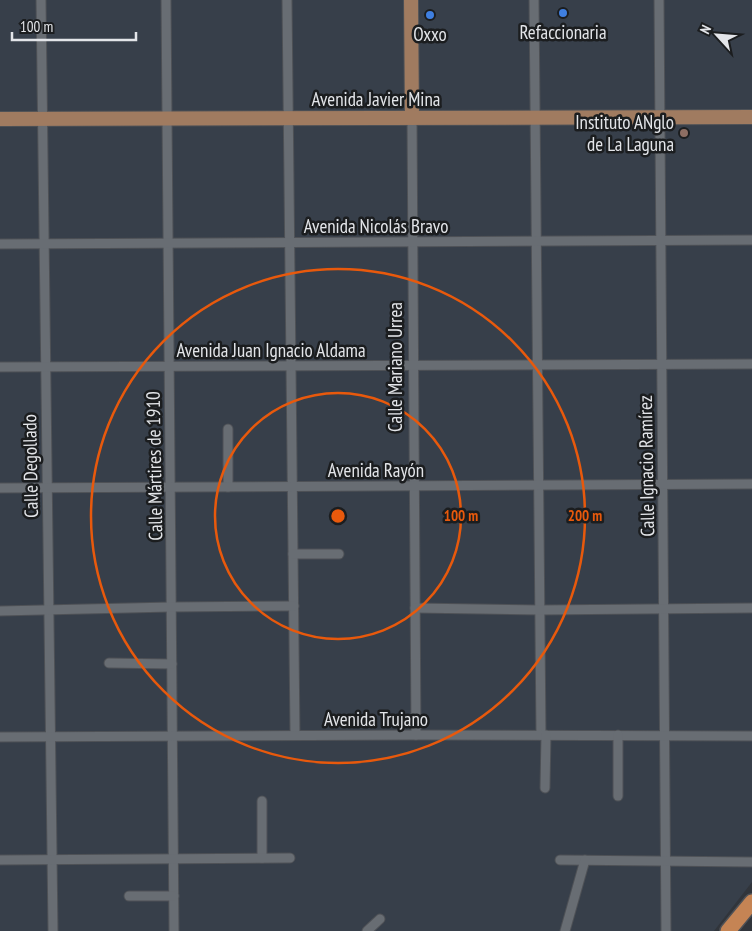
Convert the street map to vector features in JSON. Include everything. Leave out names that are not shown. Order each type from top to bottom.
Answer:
[{"type":"highway","points":[[728,931],[752,902]]},
{"type":"main road","name":"Calle Mariano Urrea","points":[[411,0],[412,118]]},
{"type":"main road","name":"Avenida Javier Mina","points":[[0,118],[752,117]]},
{"type":"street","name":"Calle Degollado","points":[[41,0],[53,931]]},
{"type":"street","name":"Calle Mártires de 1910","points":[[166,0],[174,931]]},
{"type":"street","points":[[287,0],[295,735]]},
{"type":"street","points":[[534,0],[538,486],[545,788]]},
{"type":"street","name":"Calle Ignacio Ramírez","points":[[659,0],[666,931]]},
{"type":"street","name":"Calle Mariano Urrea","points":[[412,118],[416,734]]},
{"type":"street","name":"Avenida Nicolás Bravo","points":[[0,244],[752,240]]},
{"type":"street","name":"Avenida Juan Ignacio Aldama","points":[[0,367],[752,364]]},
{"type":"street","points":[[228,429],[228,487]]},
{"type":"street","name":"Avenida Rayón","points":[[0,488],[752,484]]},
{"type":"street","points":[[293,554],[339,554]]},
{"type":"street","points":[[0,611],[294,606]]},
{"type":"street","points":[[415,608],[540,610],[752,608]]},
{"type":"street","points":[[109,663],[172,664]]},
{"type":"street","name":"Avenida Trujano","points":[[0,737],[416,734],[752,736]]},
{"type":"street","points":[[618,735],[618,796]]},
{"type":"street","points":[[262,801],[262,858]]},
{"type":"street","points":[[0,860],[290,858]]},
{"type":"street","points":[[560,860],[752,862]]},
{"type":"street","points":[[565,931],[585,860]]},
{"type":"street","points":[[129,896],[174,896]]},
{"type":"street","points":[[367,931],[380,919]]},
{"type":"shaded area","points":[[0,0],[752,0],[752,882],[714,931],[0,931]]},
{"type":"place","name":"Refaccionaria","points":[[563,13]]},
{"type":"place","name":"Oxxo","points":[[430,15]]},
{"type":"place","name":"Instituto ANglo de La Laguna","points":[[684,133]]}]
